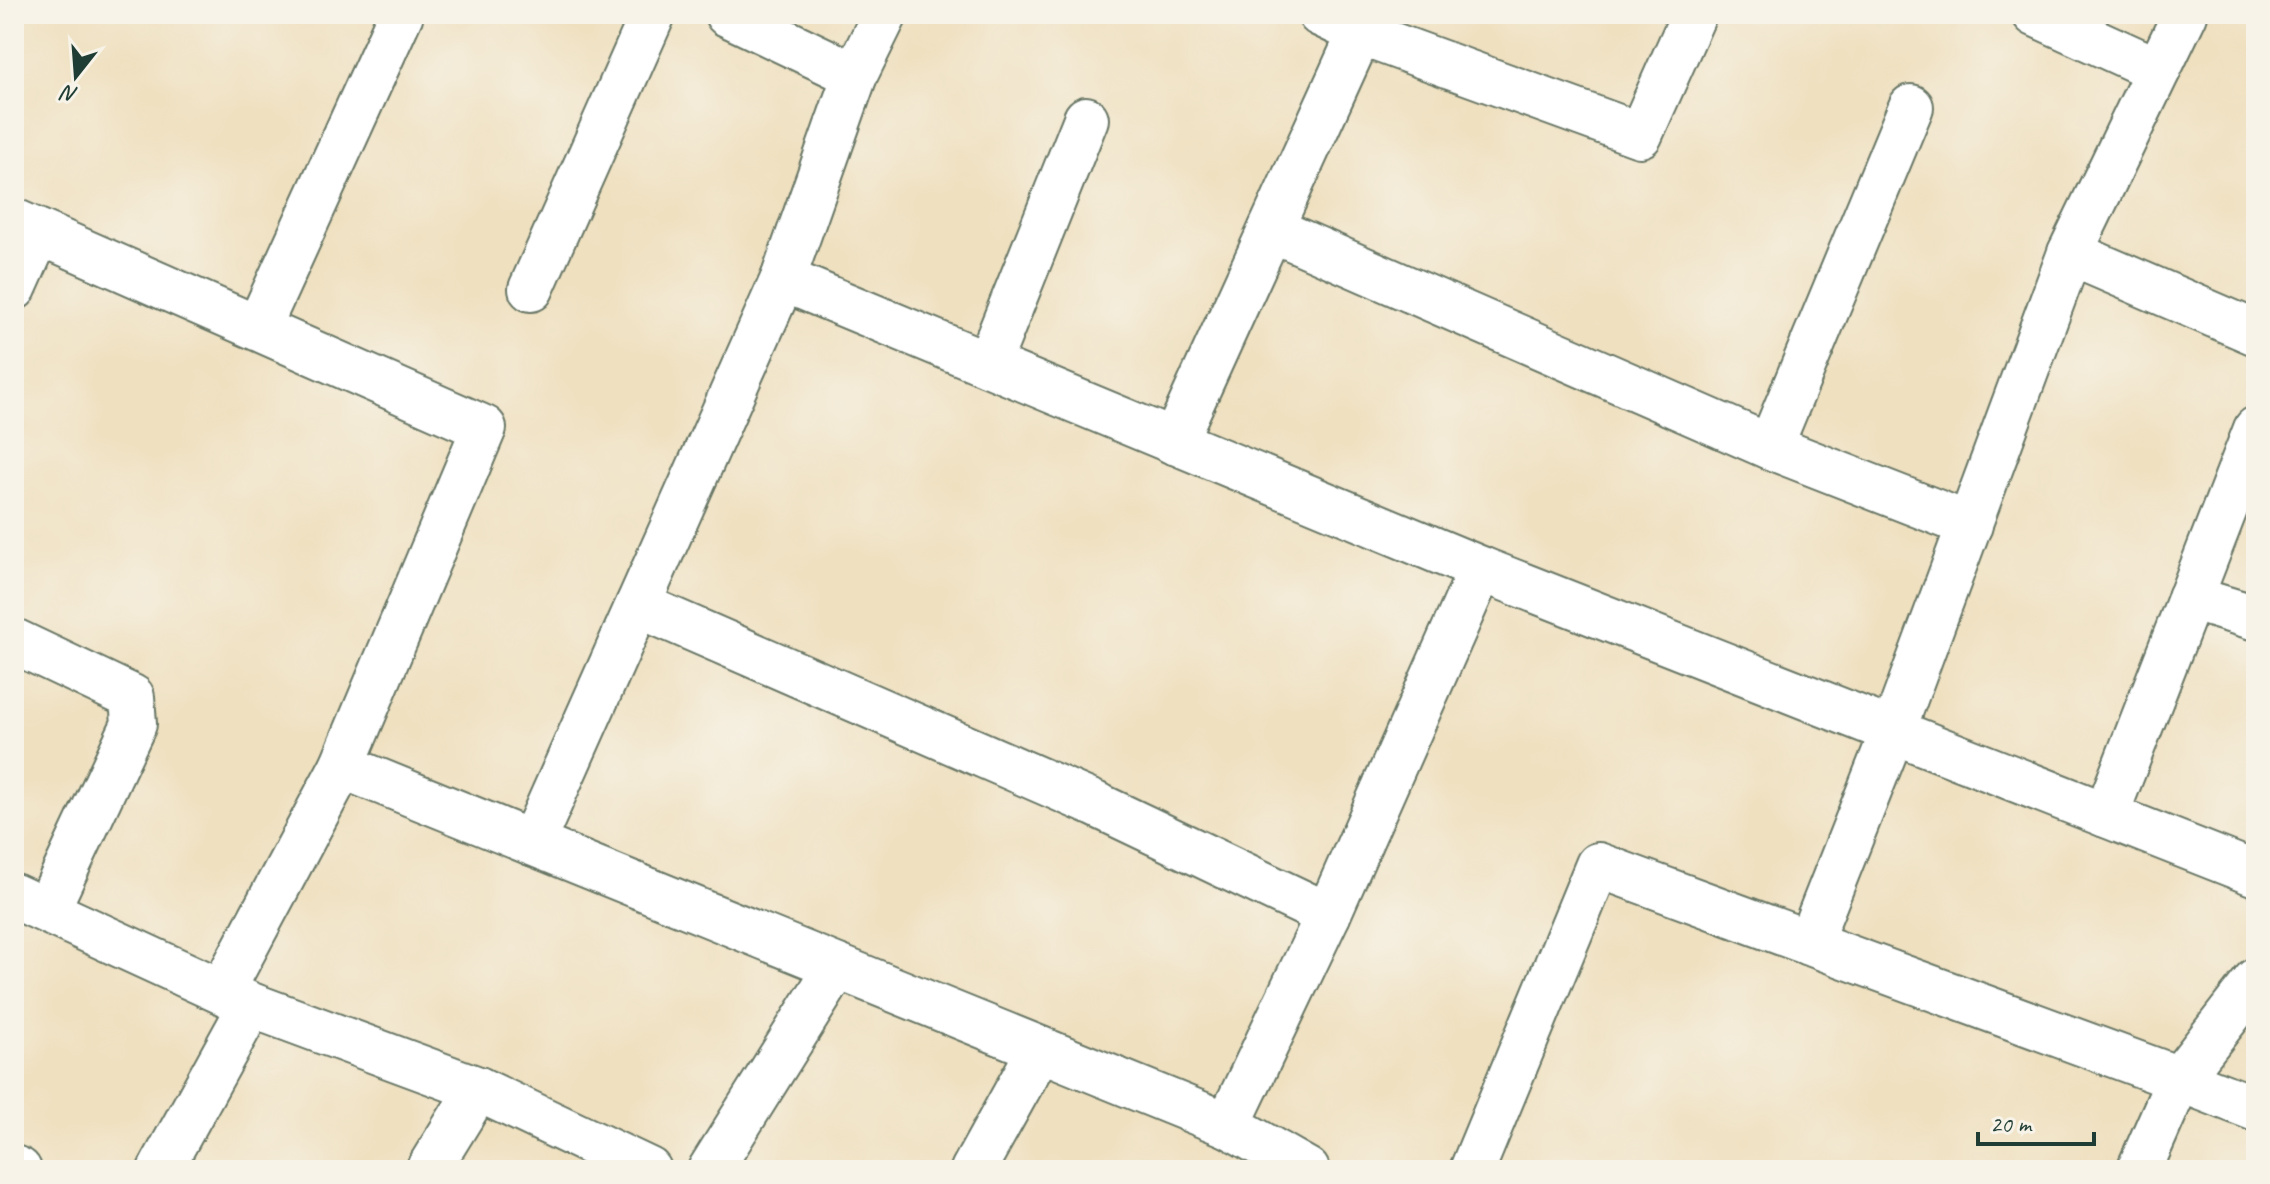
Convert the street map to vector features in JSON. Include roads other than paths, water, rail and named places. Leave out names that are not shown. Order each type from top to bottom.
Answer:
[{"type":"street","points":[[258,328],[401,14]]},
{"type":"street","points":[[531,289],[653,14]]},
{"type":"street","points":[[727,14],[855,75]]},
{"type":"street","points":[[532,843],[783,279],[855,75],[885,14]]},
{"type":"street","points":[[1320,14],[1360,33],[1640,135],[1694,14]]},
{"type":"street","points":[[2035,14],[2158,70]]},
{"type":"street","points":[[1809,943],[1893,731],[2070,253],[2185,14]]},
{"type":"street","points":[[1174,442],[1360,33]]},
{"type":"street","points":[[1770,447],[1911,107]]},
{"type":"street","points":[[988,364],[1086,119]]},
{"type":"street","points":[[14,288],[27,226],[484,428],[342,766],[160,1170]]},
{"type":"street","points":[[1271,229],[1770,447],[1970,525]]},
{"type":"street","points":[[2070,253],[2256,333]]},
{"type":"street","points":[[783,279],[1481,569],[2256,874]]},
{"type":"street","points":[[2106,815],[2256,429]]},
{"type":"street","points":[[1228,1125],[1328,915],[1481,569]]},
{"type":"street","points":[[2190,598],[2256,618]]},
{"type":"street","points":[[638,605],[1095,804],[1328,915]]},
{"type":"street","points":[[14,641],[132,697],[134,724],[30,903],[236,998],[478,1089],[649,1170]]},
{"type":"street","points":[[342,766],[1228,1125],[1307,1170]]},
{"type":"street","points":[[1472,1170],[1598,865],[2256,1109]]},
{"type":"street","points":[[710,1170],[837,967]]},
{"type":"street","points":[[2139,1170],[2179,1079],[2256,980]]},
{"type":"street","points":[[973,1170],[1040,1049]]},
{"type":"street","points":[[428,1170],[478,1089]]}]
